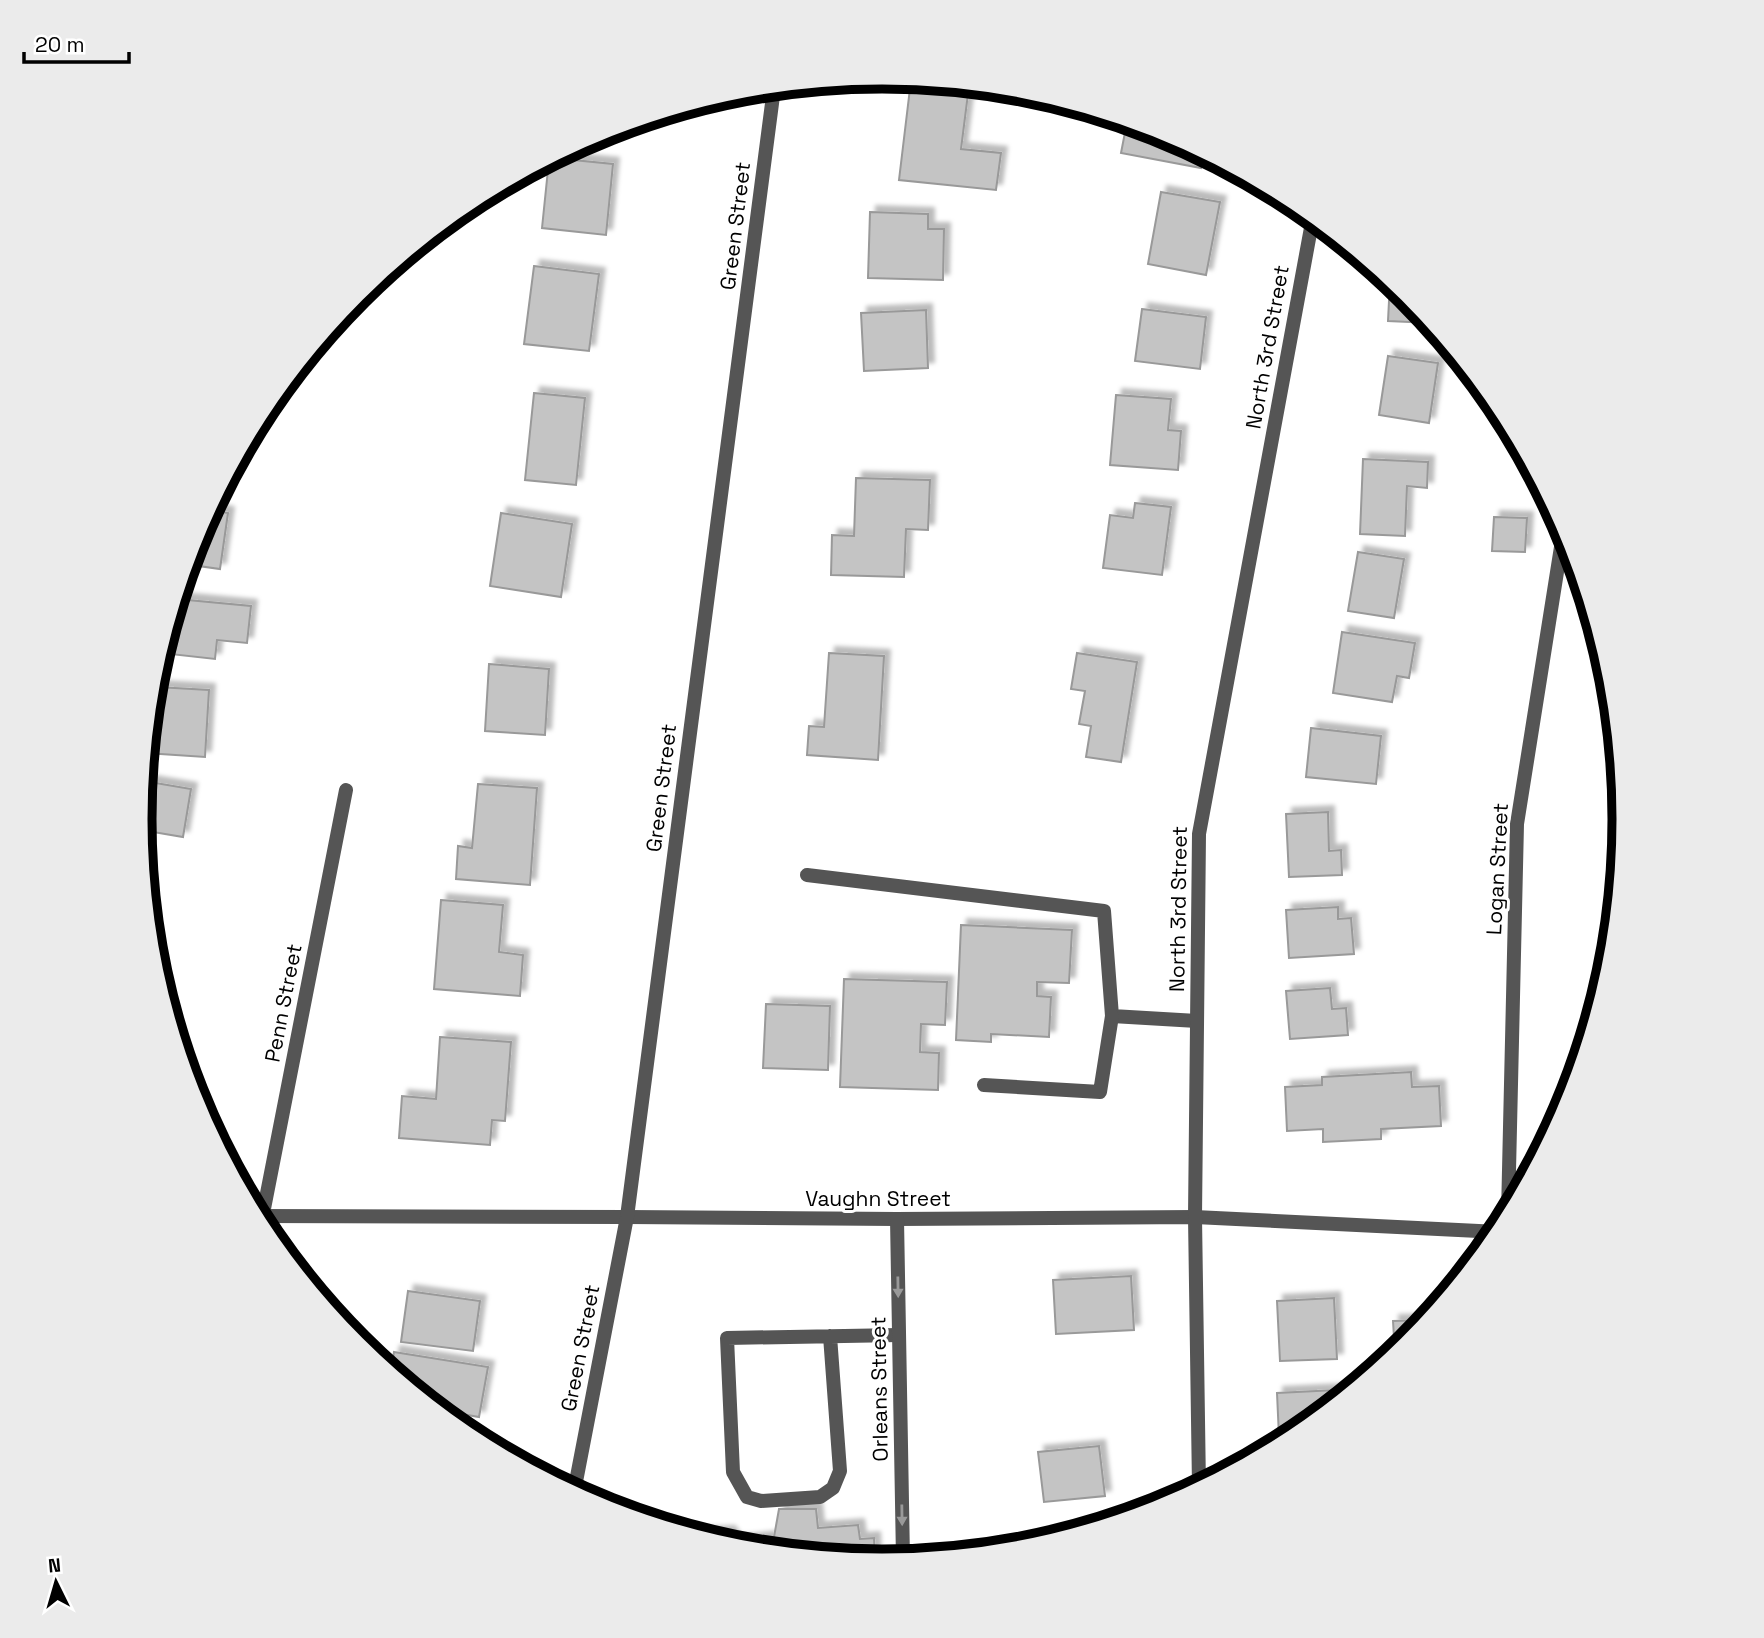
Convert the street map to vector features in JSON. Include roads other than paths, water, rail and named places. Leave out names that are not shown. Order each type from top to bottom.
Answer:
[{"type":"street","name":"Green Street","points":[[576,1481],[627,1217],[773,97]]},
{"type":"street","name":"North 3rd Street","points":[[1199,1476],[1195,1217],[1199,834],[1310,228]]},
{"type":"street","name":"Logan Street","points":[[1508,1193],[1517,824],[1560,551]]},
{"type":"street","name":"Penn Street","points":[[263,1205],[346,790]]},
{"type":"street","points":[[807,875],[1104,911],[1112,1016],[1100,1092],[984,1085]]},
{"type":"street","points":[[1112,1016],[1197,1021]]},
{"type":"street","name":"Vaughn Street","points":[[272,1219],[1195,1217],[1484,1231]]},
{"type":"street","name":"Orleans Street","points":[[897,1219],[903,1548]]},
{"type":"street","points":[[830,1336],[840,1472],[833,1488],[820,1497],[761,1501],[747,1497],[733,1472],[727,1338],[830,1336],[899,1335]]}]
